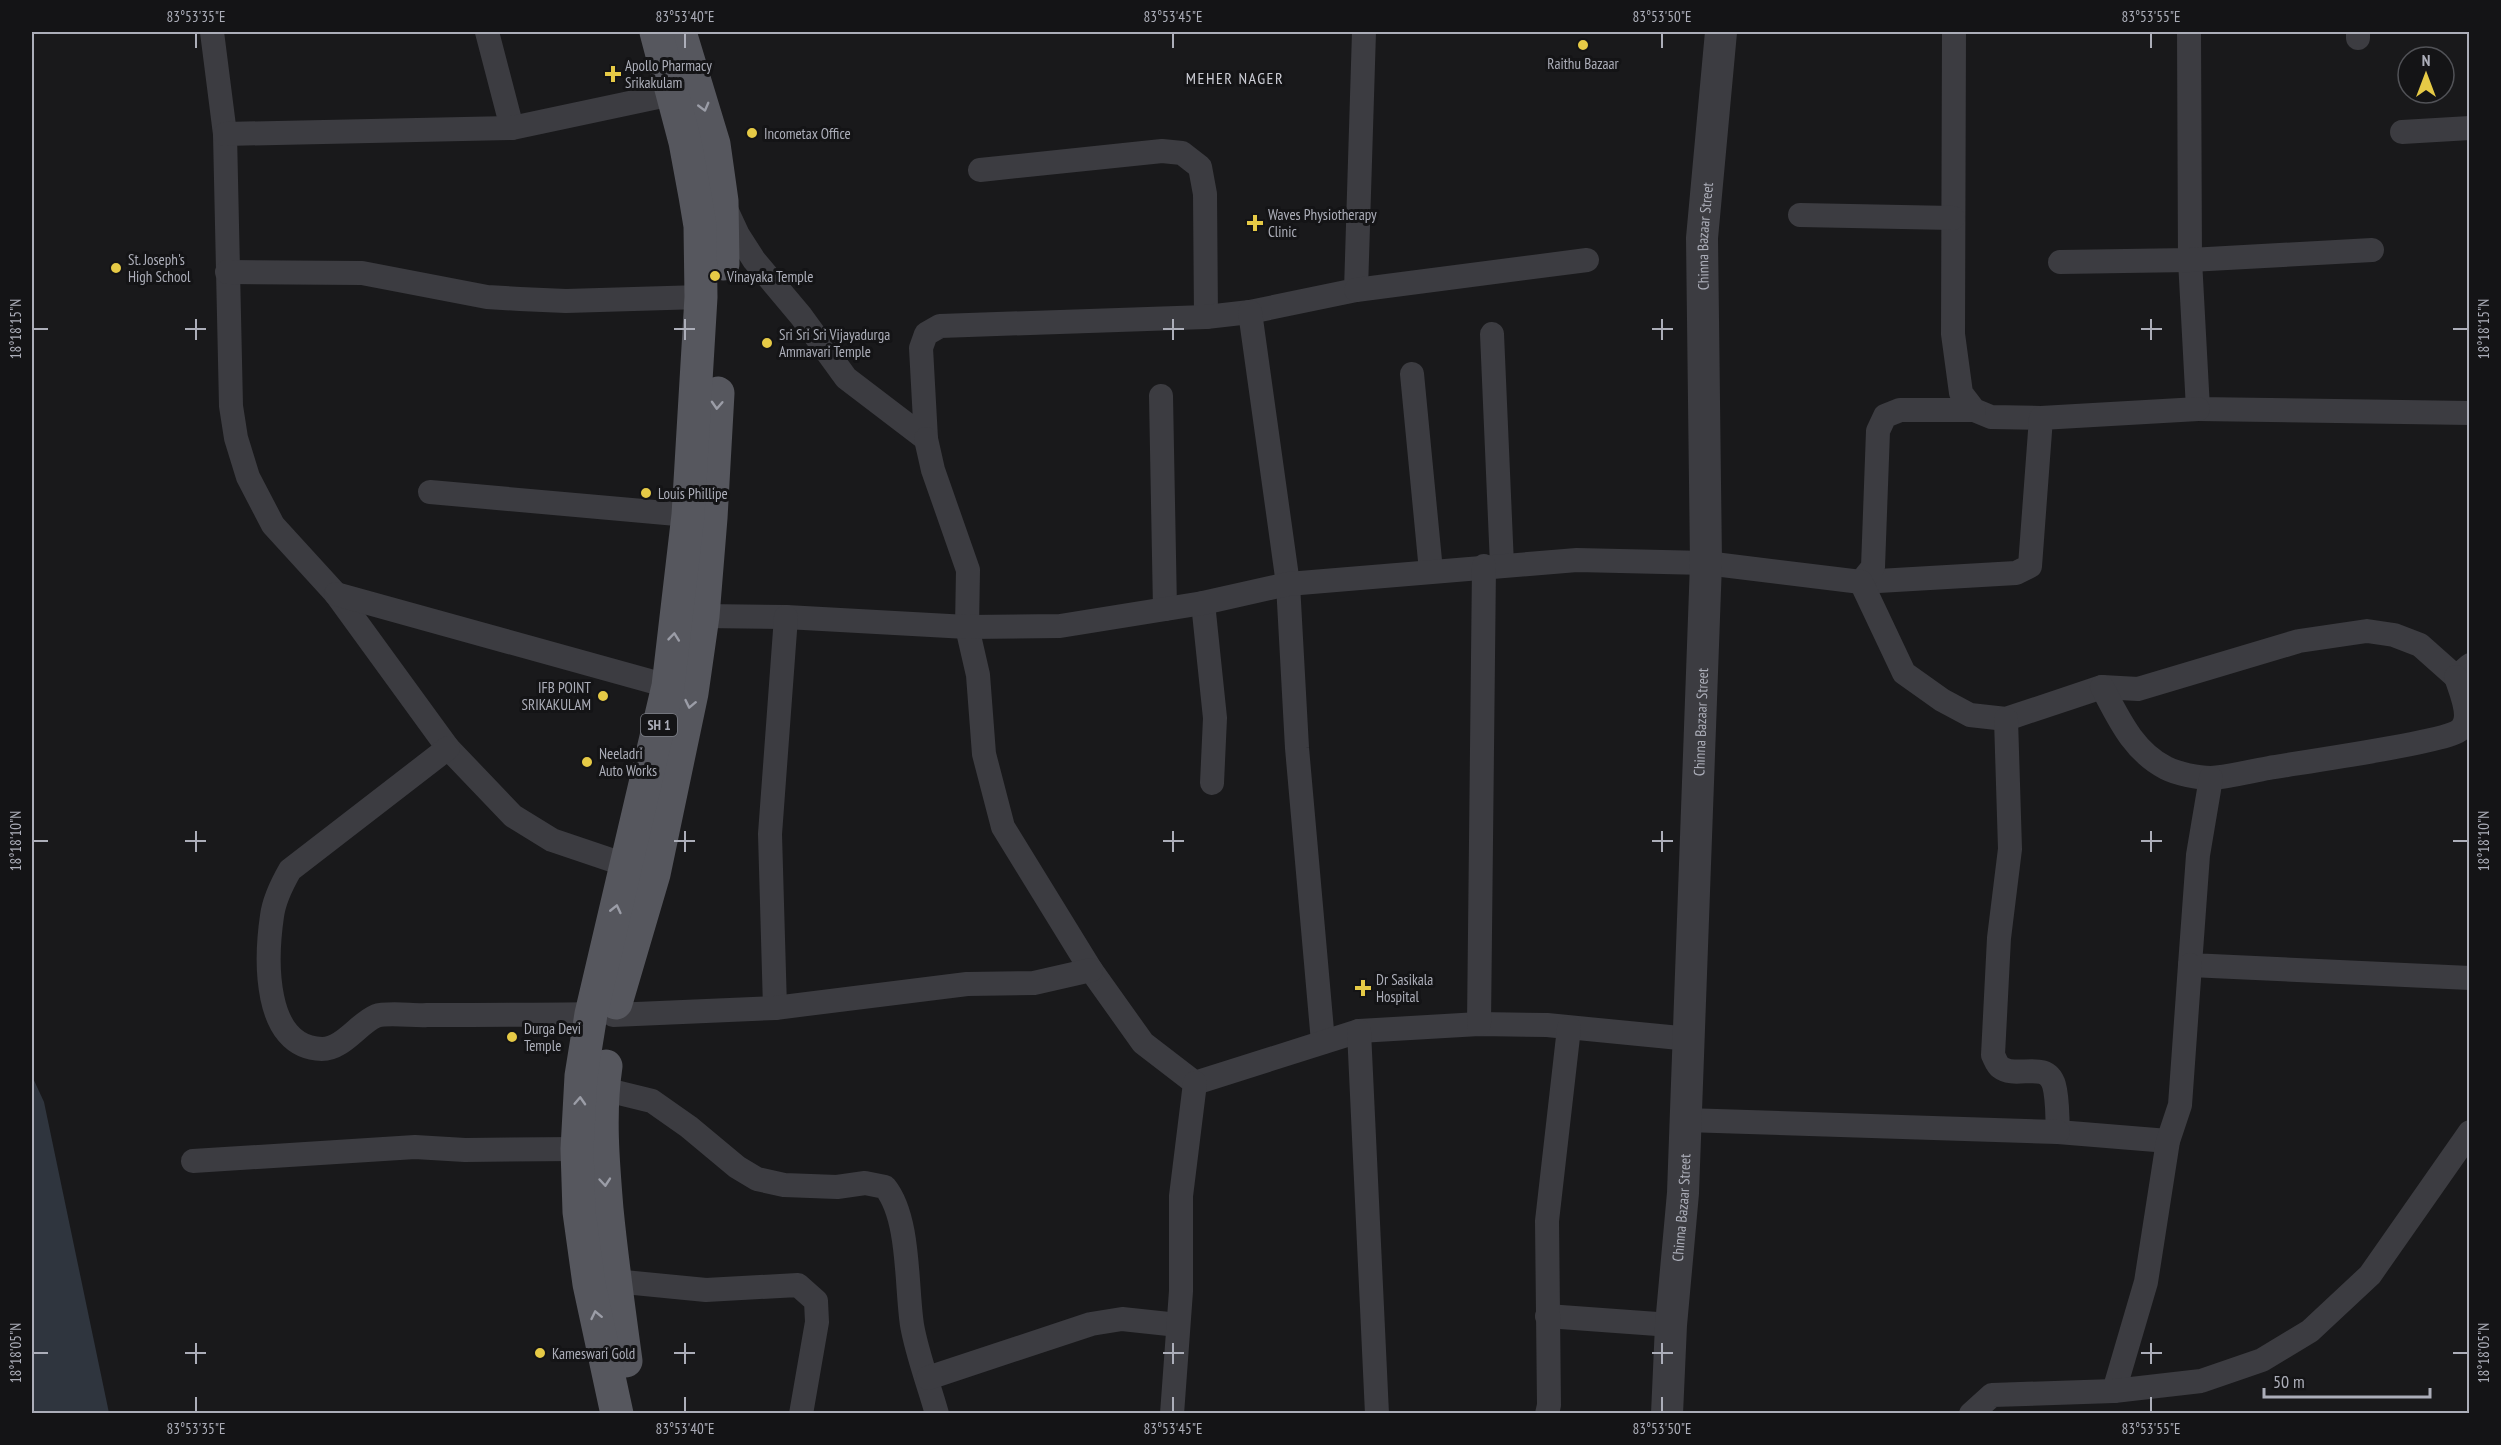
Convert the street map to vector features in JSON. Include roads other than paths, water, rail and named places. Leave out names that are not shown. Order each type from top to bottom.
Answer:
[{"type":"main road","name":"SH 1","points":[[617,1413],[589,1284],[579,1212],[577,1149],[581,1076],[654,874],[692,693],[703,616],[711,518],[723,297],[709,199],[685,142],[656,32]]},
{"type":"main road","name":"SH 1","points":[[634,1413],[614,1281],[602,1154],[602,1015],[626,865],[668,686],[688,515],[701,297],[700,226],[709,199],[714,144],[680,32]]},
{"type":"street","points":[[212,32],[225,134],[231,406],[236,438],[248,477],[273,525],[336,594],[448,748],[513,816],[552,840],[626,865]]},
{"type":"street","points":[[487,32],[512,128]]},
{"type":"street","points":[[1356,290],[1364,32]]},
{"type":"street","name":"Chinna Bazaar Street","points":[[1667,1413],[1671,1325],[1683,1193],[1706,563],[1702,238],[1721,32]]},
{"type":"street","points":[[1954,32],[1953,334],[1961,393],[1974,410]]},
{"type":"street","points":[[2189,32],[2190,260],[2198,409]]},
{"type":"street","points":[[225,134],[512,128],[672,94]]},
{"type":"street","points":[[2402,132],[2469,128]]},
{"type":"street","points":[[980,170],[1162,150],[1182,153],[1200,167],[1205,194],[1206,317]]},
{"type":"street","points":[[709,199],[738,235],[754,260],[801,316],[846,378],[926,439]]},
{"type":"street","points":[[1800,215],[1953,218]]},
{"type":"street","points":[[2060,262],[2190,260],[2372,250]]},
{"type":"street","points":[[1196,1083],[1143,1043],[1091,970],[1003,827],[984,754],[978,675],[967,627],[968,570],[933,470],[926,439],[921,348],[926,334],[940,326],[1206,317],[1250,312],[1356,290],[1587,260]]},
{"type":"street","points":[[227,272],[362,273],[487,297],[520,299],[566,301],[701,297]]},
{"type":"street","points":[[1250,312],[1288,584],[1297,748],[1323,1042]]},
{"type":"street","points":[[1479,1024],[1493,565],[1492,334]]},
{"type":"street","points":[[1412,374],[1431,571]]},
{"type":"street","points":[[1161,396],[1165,609]]},
{"type":"street","points":[[1862,582],[1874,567],[1878,431],[1885,416],[1900,410],[1974,410],[1991,417],[2041,418],[2198,409],[2469,413]]},
{"type":"street","points":[[703,616],[786,617],[967,627],[1060,626],[1203,603],[1288,584],[1493,565],[1577,560],[1706,563],[1862,582],[2016,573],[2030,566],[2041,418]]},
{"type":"street","points":[[429,492],[688,515]]},
{"type":"street","points":[[1862,582],[1904,673],[1942,700],[1970,715],[2006,719],[2102,687],[2138,689],[2299,641],[2367,631],[2394,635],[2421,645],[2463,671],[2465,724],[2453,735],[2211,778],[2167,769],[2143,752],[2128,735],[2102,687]]},
{"type":"street","points":[[336,594],[668,686]]},
{"type":"street","points":[[1203,603],[1215,718],[1212,783]]},
{"type":"street","points":[[775,1008],[770,834],[786,617]]},
{"type":"street","points":[[2006,719],[2010,849],[1999,938],[1993,1055],[2000,1067],[2009,1071],[2038,1071],[2048,1075],[2054,1084],[2058,1132]]},
{"type":"street","points":[[448,748],[290,870],[280,889],[272,914],[267,970],[273,1003],[284,1031],[305,1045],[324,1049],[347,1038],[377,1016],[602,1015],[775,1008],[967,984],[1034,983],[1091,970]]},
{"type":"street","points":[[2114,1391],[2146,1282],[2168,1141],[2180,1105],[2198,855],[2211,778]]},
{"type":"street","points":[[2190,965],[2469,978]]},
{"type":"street","points":[[1196,1083],[1359,1031],[1479,1024],[1569,1028],[1690,1039]]},
{"type":"street","points":[[1547,1413],[1549,1405],[1548,1221],[1569,1028]]},
{"type":"street","points":[[1359,1031],[1377,1413]]},
{"type":"street","points":[[1172,1413],[1181,1292],[1181,1196],[1196,1083]]},
{"type":"street","points":[[603,1089],[652,1101],[689,1127],[737,1167],[756,1179],[784,1185],[837,1187],[865,1183],[885,1187],[895,1200],[905,1250],[912,1327],[937,1413]]},
{"type":"street","points":[[1685,1120],[2058,1132],[2168,1141]]},
{"type":"street","points":[[1971,1413],[1992,1395],[2114,1391],[2201,1381],[2262,1360],[2310,1331],[2370,1275],[2469,1132]]},
{"type":"street","points":[[193,1161],[415,1147],[465,1150],[577,1149]]},
{"type":"street","points":[[614,1281],[706,1290],[798,1285],[816,1301],[817,1322],[801,1413]]},
{"type":"street","points":[[1548,1316],[1671,1325]]},
{"type":"street","points":[[928,1378],[1091,1324],[1122,1319],[1178,1325]]},
{"type":"place","name":"Raithu Bazaar","points":[[1583,45]]},
{"type":"place","name":"Apollo Pharmacy Srikakulam","points":[[613,74]]},
{"type":"place","name":"Incometax Office","points":[[752,133]]},
{"type":"place","name":"Waves Physiotherapy Clinic","points":[[1255,223]]},
{"type":"place","name":"St. Joseph's High School","points":[[116,268]]},
{"type":"place","name":"Vinayaka Temple","points":[[715,276]]},
{"type":"place","name":"Sri Sri Sri Vijayadurga Ammavari Temple","points":[[767,343]]},
{"type":"place","name":"Louis Phillipe","points":[[646,493]]},
{"type":"place","name":"IFB POINT SRIKAKULAM","points":[[603,696]]},
{"type":"place","name":"Neeladri Auto Works","points":[[587,762]]},
{"type":"place","name":"Dr Sasikala Hospital","points":[[1363,988]]},
{"type":"place","name":"Durga Devi Temple","points":[[512,1037]]},
{"type":"place","name":"Kameswari Gold","points":[[540,1353]]},
{"type":"district","name":"MEHER NAGER","points":[[1235,78]]}]
